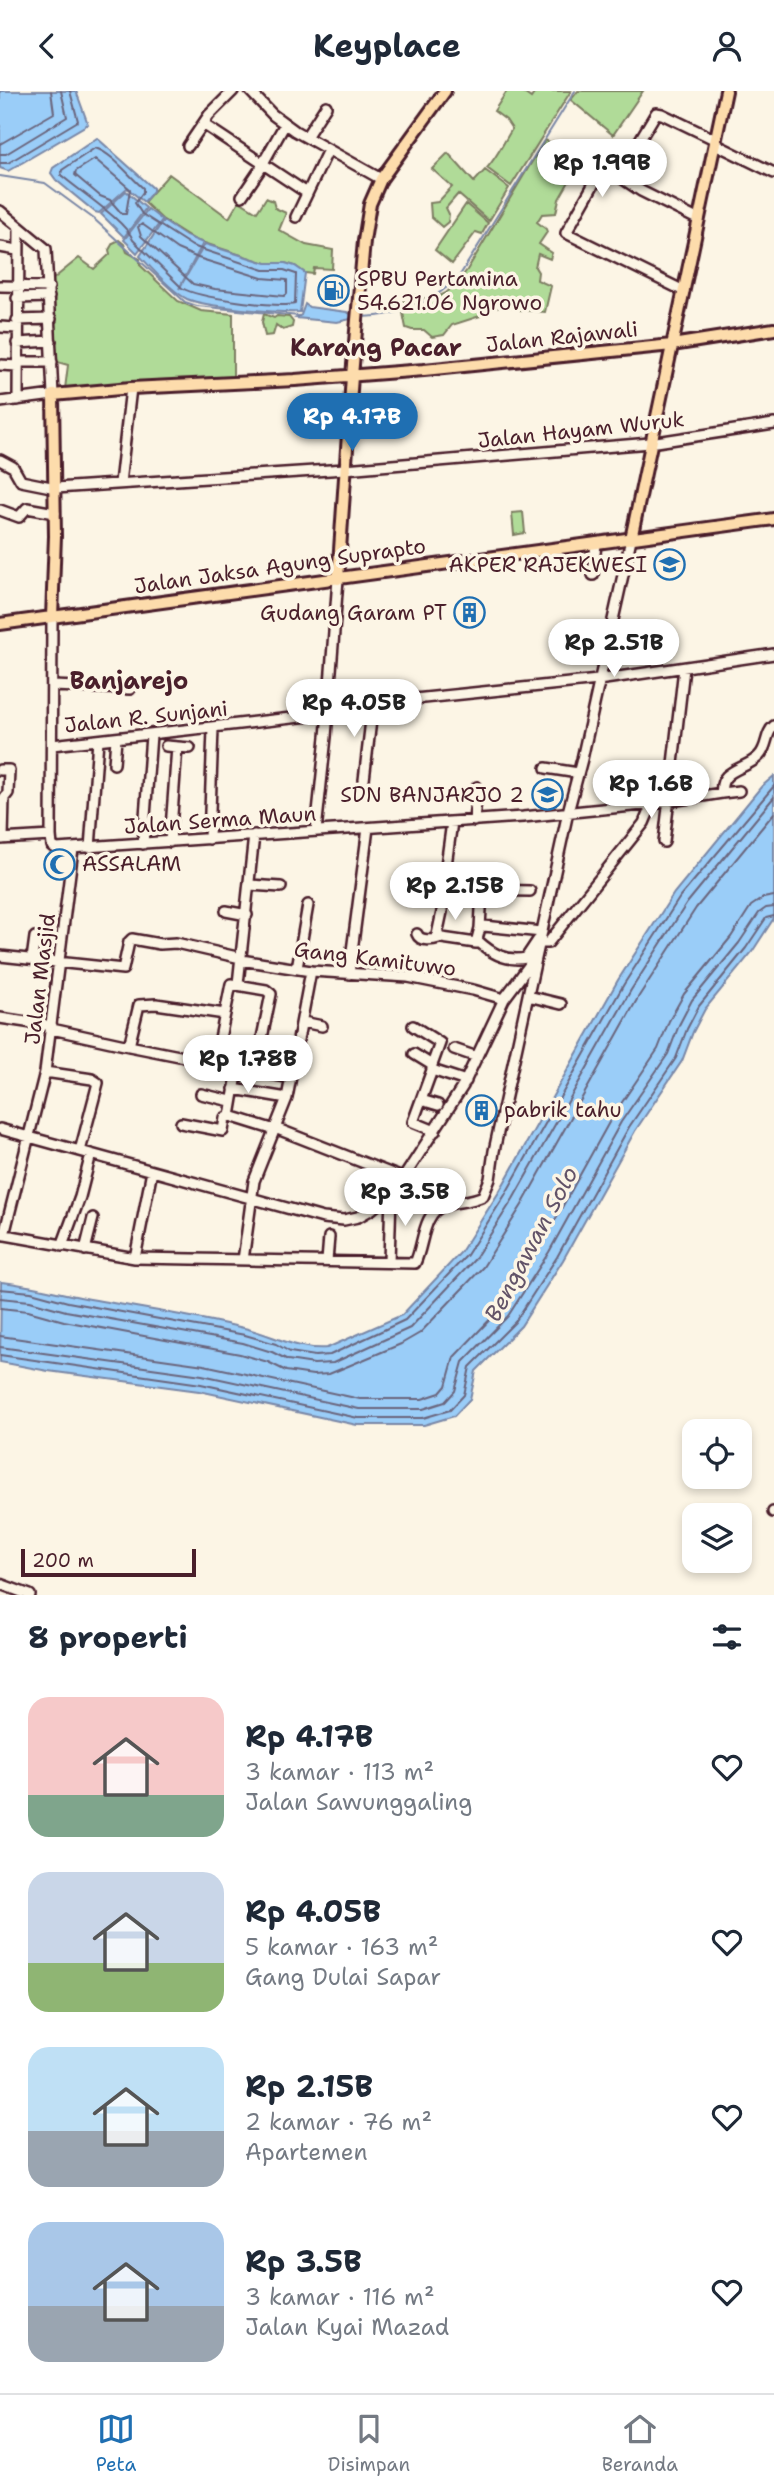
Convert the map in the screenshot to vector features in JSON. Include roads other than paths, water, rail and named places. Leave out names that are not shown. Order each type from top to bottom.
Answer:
[{"type":"main road","points":[[338,579],[352,376],[364,240],[370,204],[381,179],[446,91]]},
{"type":"main road","points":[[631,539],[726,91]]},
{"type":"main road","name":"Jalan Rajawali","points":[[53,395],[131,387],[352,376],[672,345],[774,328]]},
{"type":"main road","points":[[52,617],[55,513],[53,395]]},
{"type":"main road","name":"Jalan Jaksa Agung Suprapto","points":[[0,624],[774,519]]},
{"type":"street","points":[[188,146],[203,124],[233,91]]},
{"type":"street","points":[[250,91],[285,124],[381,179]]},
{"type":"street","points":[[306,137],[326,106]]},
{"type":"street","points":[[684,292],[567,235],[576,214],[619,147],[636,147],[658,113],[774,173]]},
{"type":"street","points":[[203,124],[307,193]]},
{"type":"street","points":[[242,195],[263,165],[285,124]]},
{"type":"street","points":[[296,217],[328,151]]},
{"type":"street","points":[[605,167],[641,191],[699,221]]},
{"type":"street","points":[[0,211],[46,249],[53,395],[0,402]]},
{"type":"street","points":[[18,400],[19,227]]},
{"type":"street","points":[[0,247],[17,250]]},
{"type":"street","points":[[0,286],[49,292]]},
{"type":"street","points":[[17,298],[49,292]]},
{"type":"street","points":[[0,327],[51,319]]},
{"type":"street","points":[[18,343],[51,341]]},
{"type":"street","points":[[0,365],[52,362]]},
{"type":"street","points":[[120,483],[131,387]]},
{"type":"street","name":"Jalan Hayam Wuruk","points":[[0,460],[13,467],[21,481],[55,488],[345,469],[650,443],[774,425]]},
{"type":"street","points":[[0,510],[19,517],[27,508],[55,513]]},
{"type":"street","points":[[2,1234],[135,1258],[415,1263],[426,1226],[434,1211],[440,1206],[483,1196],[488,1185],[568,812],[631,539]]},
{"type":"street","points":[[593,575],[596,543]]},
{"type":"street","points":[[316,831],[338,579]]},
{"type":"street","points":[[52,617],[51,837],[54,848],[74,849]]},
{"type":"street","name":"Jalan R. Sunjani","points":[[52,745],[213,729],[373,703],[598,680],[774,655]]},
{"type":"street","points":[[664,842],[684,668]]},
{"type":"street","points":[[52,687],[130,688]]},
{"type":"street","points":[[364,780],[373,703]]},
{"type":"street","points":[[722,793],[721,786],[726,775],[758,758],[765,747],[769,731],[774,726]]},
{"type":"street","points":[[209,839],[213,729]]},
{"type":"street","points":[[143,844],[151,735]]},
{"type":"street","points":[[114,764],[116,739]]},
{"type":"street","points":[[90,848],[98,740]]},
{"type":"street","points":[[166,746],[190,748]]},
{"type":"street","points":[[170,842],[177,747]]},
{"type":"street","points":[[546,768],[578,772]]},
{"type":"street","points":[[0,769],[9,770],[8,793],[3,796],[1,839],[51,837]]},
{"type":"street","points":[[474,821],[477,787]]},
{"type":"street","name":"Jalan Serma Maun","points":[[74,849],[474,821],[652,804],[739,791]]},
{"type":"street","points":[[541,936],[545,944],[548,943],[567,921],[644,823],[652,804]]},
{"type":"street","points":[[439,937],[437,935],[452,822]]},
{"type":"street","points":[[238,984],[254,824]]},
{"type":"street","points":[[349,974],[368,828]]},
{"type":"street","name":"Jalan Masjid","points":[[2,1234],[45,1072],[74,849]]},
{"type":"street","points":[[250,885],[281,887]]},
{"type":"street","points":[[478,941],[482,890],[530,891]]},
{"type":"street","points":[[297,968],[308,905]]},
{"type":"street","points":[[226,911],[247,915]]},
{"type":"street","points":[[480,928],[484,926],[541,936]]},
{"type":"street","points":[[417,934],[421,939],[432,940],[439,937],[471,943],[478,941],[502,957],[522,959],[529,954],[541,936]]},
{"type":"street","points":[[32,959],[35,937]]},
{"type":"street","name":"Gang Kamituwo","points":[[61,963],[123,969],[129,941],[132,939],[160,944],[176,943],[241,959],[311,971],[408,977],[504,999]]},
{"type":"street","points":[[0,1129],[323,1218],[344,1220],[358,1217],[372,1209],[405,1179],[466,1081],[504,999],[538,954]]},
{"type":"street","points":[[0,955],[61,963]]},
{"type":"street","points":[[243,1260],[254,1181],[287,1098],[311,971]]},
{"type":"street","points":[[215,1063],[232,983],[266,990],[271,994],[255,1072]]},
{"type":"street","points":[[528,996],[561,1004]]},
{"type":"street","points":[[129,1046],[138,1005],[156,1004],[225,1014]]},
{"type":"street","points":[[0,1018],[290,1078]]},
{"type":"street","points":[[303,1022],[322,1026]]},
{"type":"street","points":[[413,1027],[439,1041],[440,1046],[414,1122],[435,1131]]},
{"type":"street","points":[[454,1049],[477,1057]]},
{"type":"street","points":[[414,1054],[432,1067],[466,1081]]},
{"type":"street","points":[[230,1116],[238,1069]]},
{"type":"street","points":[[45,1072],[92,1079],[98,1083],[80,1151]]},
{"type":"street","points":[[234,1089],[287,1098]]},
{"type":"street","points":[[201,1094],[231,1101]]},
{"type":"street","points":[[421,1100],[438,1105]]},
{"type":"street","points":[[181,1123],[223,1131],[225,1118],[230,1116],[275,1129],[405,1179]]},
{"type":"street","points":[[62,1246],[80,1197],[91,1154]]},
{"type":"street","points":[[135,1258],[152,1171]]},
{"type":"street","points":[[389,1262],[391,1193]]},
{"type":"street","points":[[85,1250],[93,1218]]},
{"type":"street","points":[[327,1261],[329,1237]]},
{"type":"street","points":[[0,1584],[30,1595]]},
{"type":"water","points":[[0,91],[76,91],[88,124],[8,171],[0,168]]},
{"type":"water","points":[[97,138],[153,188],[144,202],[127,188],[99,213],[95,212],[56,180],[51,173],[53,168]]},
{"type":"water","points":[[126,191],[146,208],[124,237],[101,214]]},
{"type":"water","points":[[148,209],[162,220],[137,253],[124,240]]},
{"type":"water","points":[[163,221],[203,243],[179,289],[205,244],[266,263],[285,263],[305,273],[300,312],[225,307],[196,302],[181,296],[140,256]]},
{"type":"water","points":[[305,304],[309,307],[347,312],[351,314],[351,319],[337,322],[296,318],[301,315]]},
{"type":"water","name":"Bengawan Solo","points":[[774,776],[774,918],[752,952],[705,1009],[682,1061],[635,1131],[563,1260],[521,1326],[476,1371],[470,1399],[454,1416],[424,1425],[357,1425],[199,1391],[0,1362],[1,1282],[207,1320],[315,1348],[327,1348],[402,1315],[461,1252],[499,1192],[618,980],[674,893],[761,787]]},
{"type":"waterway","points":[[361,317],[389,314],[415,306],[439,293],[460,275],[575,91]]},
{"type":"waterway","points":[[0,176],[45,183],[94,219],[185,302],[197,306],[299,316]]},
{"type":"place","name":"SPBU Pertamina 54.621.06 Ngrowo","points":[[334,291]]},
{"type":"place","name":"AKPER RAJEKWESI","points":[[670,565]]},
{"type":"place","name":"Gudang Garam PT","points":[[470,613]]},
{"type":"place","name":"SDN BANJARJO 2","points":[[547,795]]},
{"type":"place","name":"ASSALAM","points":[[59,864]]},
{"type":"place","name":"pabrik tahu","points":[[481,1110]]},
{"type":"district","name":"Karang Pacar","points":[[376,348]]},
{"type":"district","name":"Banjarejo","points":[[129,681]]}]
